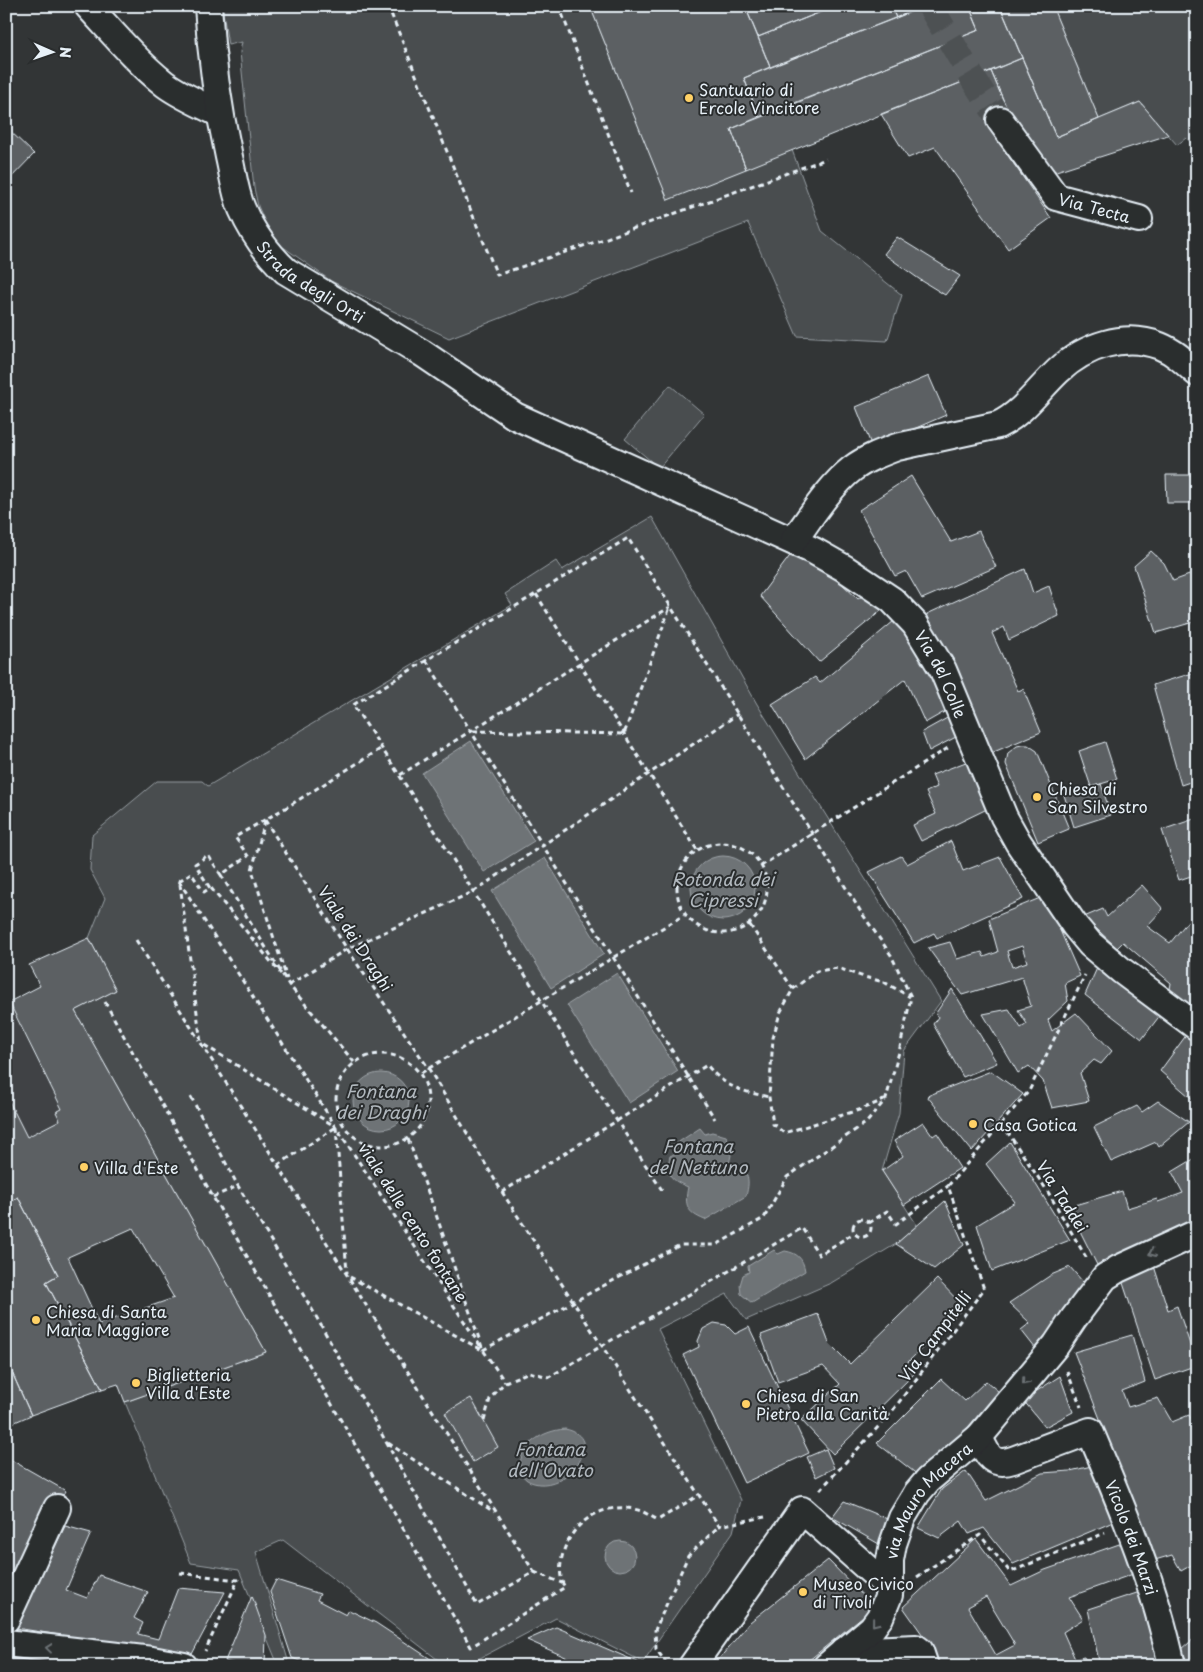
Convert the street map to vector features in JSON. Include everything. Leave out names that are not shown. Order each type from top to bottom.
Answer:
[{"type":"street","points":[[88,6],[152,73],[165,84],[220,114]]},
{"type":"street","name":"Strada degli Orti","points":[[208,6],[220,114],[237,195],[242,210],[274,260],[286,271],[422,353],[515,416],[573,443]]},
{"type":"street","name":"Via Tecta","points":[[1000,120],[1056,197],[1138,219]]},
{"type":"street","points":[[793,541],[836,484],[856,466],[897,447],[998,425],[1014,416],[1060,370],[1083,353],[1095,347],[1117,341],[1150,343],[1175,354],[1197,374]]},
{"type":"street","name":"Via del Colle","points":[[573,443],[793,541],[844,568],[892,600],[904,611],[923,634],[936,657],[955,697],[1004,817],[1018,842],[1075,926],[1096,950],[1122,972],[1197,1027]]},
{"type":"street","points":[[1100,1282],[1118,1269],[1197,1233]]},
{"type":"street","name":"via Mauro Macera","points":[[836,1658],[872,1628],[880,1617],[889,1592],[890,1560],[893,1544],[898,1527],[912,1499],[928,1480],[979,1437],[1056,1345],[1100,1282]]},
{"type":"street","points":[[979,1437],[989,1457],[1002,1462],[1013,1460],[1090,1431]]},
{"type":"street","name":"Vicolo dei Marzi","points":[[1090,1431],[1129,1523],[1151,1584],[1170,1656]]},
{"type":"street","points":[[6,1619],[57,1508]]},
{"type":"street","points":[[692,1666],[802,1510],[889,1592]]},
{"type":"street","points":[[6,1643],[152,1660],[193,1661]]},
{"type":"street","points":[[836,1658],[916,1648],[920,1651],[925,1666]]},
{"type":"path","points":[[388,6],[497,275],[613,236],[826,159]]},
{"type":"path","points":[[559,6],[631,193]]},
{"type":"path","points":[[482,1350],[680,1245],[716,1245],[764,1218],[787,1177],[867,1122],[886,1099],[911,997],[891,955],[861,912],[628,538],[353,705],[400,775],[616,1121],[662,1190]]},
{"type":"path","points":[[536,594],[697,850]]},
{"type":"path","points":[[400,775],[670,606]]},
{"type":"path","points":[[624,734],[670,606]]},
{"type":"path","points":[[426,660],[715,1119]]},
{"type":"path","points":[[289,985],[347,949],[473,892],[738,714]]},
{"type":"path","points":[[471,731],[624,734]]},
{"type":"path","points":[[762,866],[969,734]]},
{"type":"path","points":[[221,875],[248,856],[235,837],[382,748]]},
{"type":"path","points":[[265,820],[252,870],[289,985]]},
{"type":"path","name":"Viale dei Draghi","points":[[265,820],[347,949],[429,1069],[502,1192],[698,1494],[712,1512],[719,1526]]},
{"type":"path","points":[[725,843],[740,846],[752,854],[762,866],[766,879],[766,898],[758,916],[750,925],[736,932],[722,934],[708,932],[694,925],[684,914],[678,902],[676,887],[679,873],[686,860],[697,850],[710,844],[725,843]]},
{"type":"path","points":[[289,985],[208,855],[195,864],[210,888],[289,985],[354,1062]]},
{"type":"path","points":[[201,1043],[179,881],[191,873],[204,892],[210,888]]},
{"type":"path","name":"viale delle cento fontane","points":[[179,881],[336,1127],[482,1350]]},
{"type":"path","points":[[421,1073],[542,1002],[684,914]]},
{"type":"path","points":[[750,925],[793,989]]},
{"type":"path","points":[[136,940],[534,1572],[562,1583]]},
{"type":"path","points":[[869,1223],[887,1211],[896,1224],[948,1186],[1002,1124],[1029,1091],[1096,950]]},
{"type":"path","points":[[886,1099],[859,1110],[784,1133],[773,1124],[769,1097],[773,1038],[780,1012],[793,989],[817,971],[838,968],[884,982],[911,997]]},
{"type":"path","points":[[104,1002],[213,1197],[471,1647],[564,1587],[560,1564],[564,1546],[574,1530],[587,1517],[604,1510],[623,1508],[641,1511],[658,1520],[698,1494]]},
{"type":"path","points":[[201,1043],[336,1127]]},
{"type":"path","points":[[383,1053],[397,1055],[411,1062],[421,1073],[427,1087],[429,1102],[426,1116],[419,1129],[408,1139],[394,1145],[378,1147],[364,1143],[351,1135],[337,1110],[335,1097],[338,1083],[344,1072],[354,1062],[368,1055],[383,1053]]},
{"type":"path","points":[[502,1192],[707,1065],[715,1076],[724,1082],[745,1092],[769,1097]]},
{"type":"path","points":[[191,1097],[238,1186],[313,1311],[477,1605],[534,1572]]},
{"type":"path","name":"Via Taddei","points":[[1002,1124],[1048,1192],[1100,1282]]},
{"type":"path","points":[[278,1165],[336,1127]]},
{"type":"path","points":[[336,1127],[347,1276]]},
{"type":"path","points":[[408,1139],[482,1350],[505,1382]]},
{"type":"path","points":[[213,1197],[238,1186]]},
{"type":"path","name":"Via Campitelli","points":[[802,1510],[890,1414],[984,1289],[948,1186]]},
{"type":"path","points":[[865,1220],[869,1223],[870,1232],[867,1236],[861,1238],[854,1233],[853,1227],[856,1222],[865,1220]]},
{"type":"path","points":[[484,1421],[490,1399],[505,1382],[529,1372],[549,1377],[802,1228],[818,1255],[854,1233]]},
{"type":"path","points":[[347,1276],[482,1350]]},
{"type":"path","points":[[1056,1345],[1090,1431]]},
{"type":"path","points":[[386,1441],[496,1513]]},
{"type":"path","points":[[668,1666],[656,1649],[655,1630],[688,1556],[719,1526],[802,1510]]},
{"type":"path","points":[[889,1592],[980,1535],[1010,1572],[1129,1523]]},
{"type":"path","points":[[180,1573],[238,1580],[193,1661]]},
{"type":"shaded area","points":[[223,6],[590,6],[668,199],[792,150],[822,231],[902,295],[887,341],[797,336],[748,223],[449,338],[331,281],[282,246],[265,222],[258,206],[254,188],[240,52],[242,42],[228,45]]},
{"type":"shaded area","points":[[1052,6],[1197,6],[1197,148],[1186,138],[1177,145],[1140,102],[1099,119]]},
{"type":"shaded area","points":[[670,385],[704,414],[659,468],[625,439]]},
{"type":"shaded area","points":[[652,517],[757,704],[941,1001],[904,1051],[899,1113],[882,1171],[917,1225],[896,1244],[831,1283],[746,1320],[727,1294],[658,1329],[741,1500],[733,1532],[643,1662],[556,1618],[465,1666],[446,1666],[283,1540],[256,1552],[288,1660],[276,1660],[239,1570],[191,1563],[125,1402],[266,1352],[75,1011],[116,990],[89,938],[105,898],[90,870],[92,835],[157,781],[202,781],[208,786],[512,605],[505,594],[556,561],[562,570]]},
{"type":"shaded area","points":[[6,998],[62,1109],[60,1120],[6,1204]]},
{"type":"water","points":[[471,741],[534,841],[484,872],[422,773]]},
{"type":"water","name":"Rotonda dei Cipressi","points":[[723,856],[741,862],[749,870],[755,888],[749,906],[741,914],[723,920],[705,914],[697,906],[691,888],[697,870],[705,862]]},
{"type":"water","points":[[545,858],[604,954],[551,988],[492,891]]},
{"type":"water","points":[[617,973],[678,1071],[629,1103],[567,1005]]},
{"type":"water","name":"Fontana dei Draghi","points":[[381,1073],[392,1075],[401,1081],[407,1090],[409,1101],[407,1112],[401,1121],[392,1127],[381,1129],[370,1127],[361,1121],[355,1112],[353,1101],[355,1090],[361,1081],[370,1075]]},
{"type":"water","name":"Fontana del Nettuno","points":[[700,1128],[705,1134],[712,1132],[726,1136],[731,1149],[729,1164],[744,1171],[748,1179],[746,1196],[705,1220],[688,1208],[686,1199],[688,1187],[677,1182],[671,1176],[668,1168],[670,1156],[676,1153],[674,1145]]},
{"type":"water","points":[[774,1250],[778,1254],[785,1251],[796,1255],[801,1259],[805,1271],[752,1303],[741,1294],[740,1285],[743,1275],[749,1272],[748,1266]]},
{"type":"water","name":"Fontana dell'Ovato","points":[[565,1429],[577,1434],[583,1441],[580,1461],[573,1470],[563,1478],[551,1483],[539,1484],[524,1478],[520,1466],[523,1453],[528,1446],[544,1434]]},
{"type":"water","points":[[620,1541],[631,1545],[635,1556],[631,1567],[620,1571],[609,1567],[605,1556],[609,1545]]},
{"type":"building","name":"Santuario di Ercole Vincitore","points":[[590,6],[745,6],[770,67],[744,78],[759,117],[731,129],[746,169],[668,200]]},
{"type":"building","points":[[745,6],[836,6],[758,37]]},
{"type":"building","points":[[836,6],[891,6],[896,18],[770,67],[758,37]]},
{"type":"building","points":[[891,6],[925,6],[896,18]]},
{"type":"building","points":[[925,6],[969,6],[979,30],[759,117],[744,78]]},
{"type":"building","points":[[969,6],[1000,6],[1022,58],[746,169],[731,129],[979,30]]},
{"type":"building","points":[[1000,6],[1052,6],[1099,119],[1056,137]]},
{"type":"building","points":[[1022,58],[1056,137],[1140,102],[1168,135],[1050,173],[1010,116],[991,71]]},
{"type":"building","points":[[991,71],[1010,116],[987,125],[1051,218],[1008,249],[935,147],[908,158],[881,114]]},
{"type":"building","points":[[6,127],[34,154],[6,183]]},
{"type":"building","points":[[897,237],[960,276],[945,295],[884,254]]},
{"type":"building","points":[[929,376],[946,415],[872,447],[856,407]]},
{"type":"building","points":[[1166,475],[1197,475],[1197,503],[1167,503]]},
{"type":"building","points":[[911,476],[951,542],[979,531],[996,567],[922,599],[906,571],[895,576],[859,510]]},
{"type":"building","points":[[1151,551],[1164,563],[1173,581],[1192,574],[1197,576],[1197,621],[1156,633],[1134,566]]},
{"type":"building","points":[[792,553],[820,563],[858,599],[866,593],[882,610],[819,662],[760,596]]},
{"type":"building","points":[[1025,569],[1033,593],[1049,586],[1059,616],[1009,640],[1004,627],[992,633],[1018,691],[1023,689],[1041,732],[989,754],[927,614]]},
{"type":"building","points":[[894,621],[927,652],[953,707],[925,723],[905,679],[805,759],[772,704],[815,677],[820,683]]},
{"type":"building","points":[[1193,673],[1197,689],[1197,791],[1193,781],[1181,785],[1153,685]]},
{"type":"building","points":[[949,717],[956,737],[929,751],[922,732]]},
{"type":"building","points":[[1105,742],[1117,779],[1091,787],[1079,751]]},
{"type":"building","name":"Chiesa di San Silvestro","points":[[1028,745],[1037,751],[1069,829],[1038,842],[1006,764],[1008,753],[1017,746]]},
{"type":"building","points":[[971,760],[987,809],[921,841],[913,825],[936,814],[926,792],[937,787],[932,775]]},
{"type":"building","points":[[1101,784],[1111,815],[1074,827],[1064,795]]},
{"type":"building","points":[[1197,818],[1197,874],[1179,880],[1162,830]]},
{"type":"building","points":[[951,841],[963,871],[1000,857],[1023,899],[937,938],[934,933],[914,943],[869,872],[901,856],[907,864]]},
{"type":"building","points":[[1142,885],[1163,909],[1147,926],[1170,943],[1197,910],[1197,1015],[1169,995],[1171,983],[1123,942],[1117,948],[1084,917],[1103,909],[1107,917]]},
{"type":"building","points":[[1045,896],[1080,976],[1065,983],[1068,1001],[1048,1020],[1052,1031],[1076,1013],[1112,1051],[1101,1064],[1094,1060],[1080,1073],[1089,1101],[1052,1108],[1043,1081],[1029,1066],[1018,1073],[983,1014],[1009,1009],[1021,1028],[1027,1024],[1018,1010],[1031,1006],[1022,977],[962,995],[928,948],[950,942],[957,959],[982,952],[984,957],[998,952],[989,919]],"holes":[[[1022,946],[1027,962],[1012,967],[1007,951]]]},
{"type":"building","name":"Villa d'Este","points":[[89,938],[116,990],[75,1011],[266,1352],[125,1402],[118,1384],[102,1389],[46,1282],[58,1275],[18,1197],[6,1204],[6,1088],[10,1096],[7,1097],[27,1137],[60,1120],[56,1112],[62,1109],[9,1002],[40,986],[29,965]],"holes":[[[133,1228],[174,1298],[99,1324],[68,1257]]]},
{"type":"building","points":[[1097,968],[1161,1014],[1142,1039],[1085,995]]},
{"type":"building","points":[[952,989],[997,1063],[963,1077],[933,1024],[938,1017],[936,1013]]},
{"type":"building","points":[[1190,1030],[1197,1035],[1197,1103],[1160,1071]]},
{"type":"building","name":"Casa Gotica","points":[[991,1071],[1023,1094],[972,1151],[927,1096]]},
{"type":"building","points":[[1158,1101],[1189,1122],[1159,1147],[1156,1142],[1111,1162],[1094,1127],[1137,1106],[1142,1112]]},
{"type":"building","points":[[923,1122],[933,1136],[937,1133],[960,1168],[904,1205],[882,1171],[903,1156],[894,1141]]},
{"type":"building","points":[[1010,1142],[1070,1240],[992,1271],[977,1225],[1015,1202],[986,1164]]},
{"type":"building","points":[[1197,1157],[1197,1227],[1100,1271],[1068,1207],[1122,1191],[1127,1208],[1157,1199],[1158,1202],[1183,1193],[1172,1172]]},
{"type":"building","name":"Chiesa di Santa Maria Maggiore","points":[[18,1197],[58,1275],[46,1282],[102,1389],[31,1415],[6,1359],[6,1204]]},
{"type":"building","points":[[945,1201],[964,1245],[934,1269],[896,1244]]},
{"type":"building","points":[[1154,1266],[1168,1310],[1177,1306],[1197,1365],[1155,1380],[1121,1277]]},
{"type":"building","points":[[1070,1267],[1089,1289],[1039,1353],[1021,1330],[1030,1323],[1009,1303],[1051,1275]]},
{"type":"building","points":[[937,1279],[964,1307],[907,1363],[916,1372],[833,1454],[801,1420],[840,1384],[823,1366],[778,1382],[761,1335],[818,1314],[829,1343],[850,1364]]},
{"type":"building","name":"Chiesa di San Pietro alla Carità","points":[[714,1323],[726,1325],[735,1334],[749,1327],[809,1453],[744,1483],[683,1355],[699,1347],[698,1341],[703,1329]]},
{"type":"building","points":[[1132,1335],[1145,1382],[1122,1391],[1128,1407],[1158,1398],[1172,1422],[1189,1415],[1194,1424],[1197,1422],[1197,1509],[1192,1513],[1197,1519],[1197,1562],[1181,1571],[1172,1555],[1155,1560],[1074,1352]]},
{"type":"building","points":[[6,1359],[31,1415],[6,1426]]},
{"type":"building","points":[[1060,1376],[1073,1412],[1045,1427],[1023,1400]]},
{"type":"building","points":[[941,1379],[965,1401],[986,1381],[1005,1397],[923,1479],[877,1443]]},
{"type":"building","points":[[471,1398],[498,1447],[473,1462],[445,1413]]},
{"type":"building","points":[[826,1449],[834,1468],[816,1477],[807,1457]]},
{"type":"building","points":[[6,1457],[66,1491],[34,1541],[6,1604]]},
{"type":"building","points":[[1096,1465],[1118,1520],[1013,1564],[984,1528],[969,1534],[961,1521],[939,1538],[918,1528],[942,1489],[966,1471],[986,1501],[1042,1473],[1070,1471]]},
{"type":"building","points":[[844,1501],[897,1523],[879,1544],[832,1517]]},
{"type":"building","points":[[65,1526],[91,1533],[66,1590],[87,1598],[99,1575],[148,1592],[134,1618],[143,1623],[138,1634],[158,1639],[178,1588],[225,1592],[191,1656],[16,1628]]},
{"type":"building","points":[[976,1539],[1011,1586],[1045,1570],[1125,1542],[1136,1573],[1069,1597],[1083,1619],[1063,1632],[1075,1659],[1084,1657],[1088,1666],[935,1666],[927,1641],[903,1607]],"holes":[[[986,1597],[1015,1645],[996,1655],[968,1607]]]},
{"type":"building","points":[[828,1560],[874,1607],[802,1666],[713,1666],[750,1622]]},
{"type":"building","points":[[276,1580],[320,1594],[317,1600],[346,1615],[349,1610],[376,1623],[435,1662],[433,1666],[312,1666],[292,1658],[270,1592]]},
{"type":"building","points":[[1146,1590],[1165,1659],[1130,1666],[1100,1666],[1088,1609]]},
{"type":"building","points":[[252,1596],[266,1635],[265,1666],[244,1666],[225,1661]]},
{"type":"building","points":[[556,1627],[647,1666],[586,1666],[527,1640]]},
{"type":"building","points":[[1197,1636],[1197,1660],[1188,1664],[1182,1649]]},
{"type":"building","points":[[6,1650],[153,1666],[6,1666]]},
{"type":"tunnel","points":[[930,6],[973,79],[1000,120]]},
{"type":"place","name":"Santuario di Ercole Vincitore","points":[[689,98]]},
{"type":"place","name":"Chiesa di San Silvestro","points":[[1037,797]]},
{"type":"place","name":"Casa Gotica","points":[[973,1124]]},
{"type":"place","name":"Villa d'Este","points":[[84,1167]]},
{"type":"place","name":"Chiesa di Santa Maria Maggiore","points":[[36,1320]]},
{"type":"place","name":"Biglietteria Villa d'Este","points":[[136,1383]]},
{"type":"place","name":"Chiesa di San Pietro alla Carità","points":[[746,1404]]},
{"type":"place","name":"Museo Civico di Tivoli","points":[[803,1592]]}]
